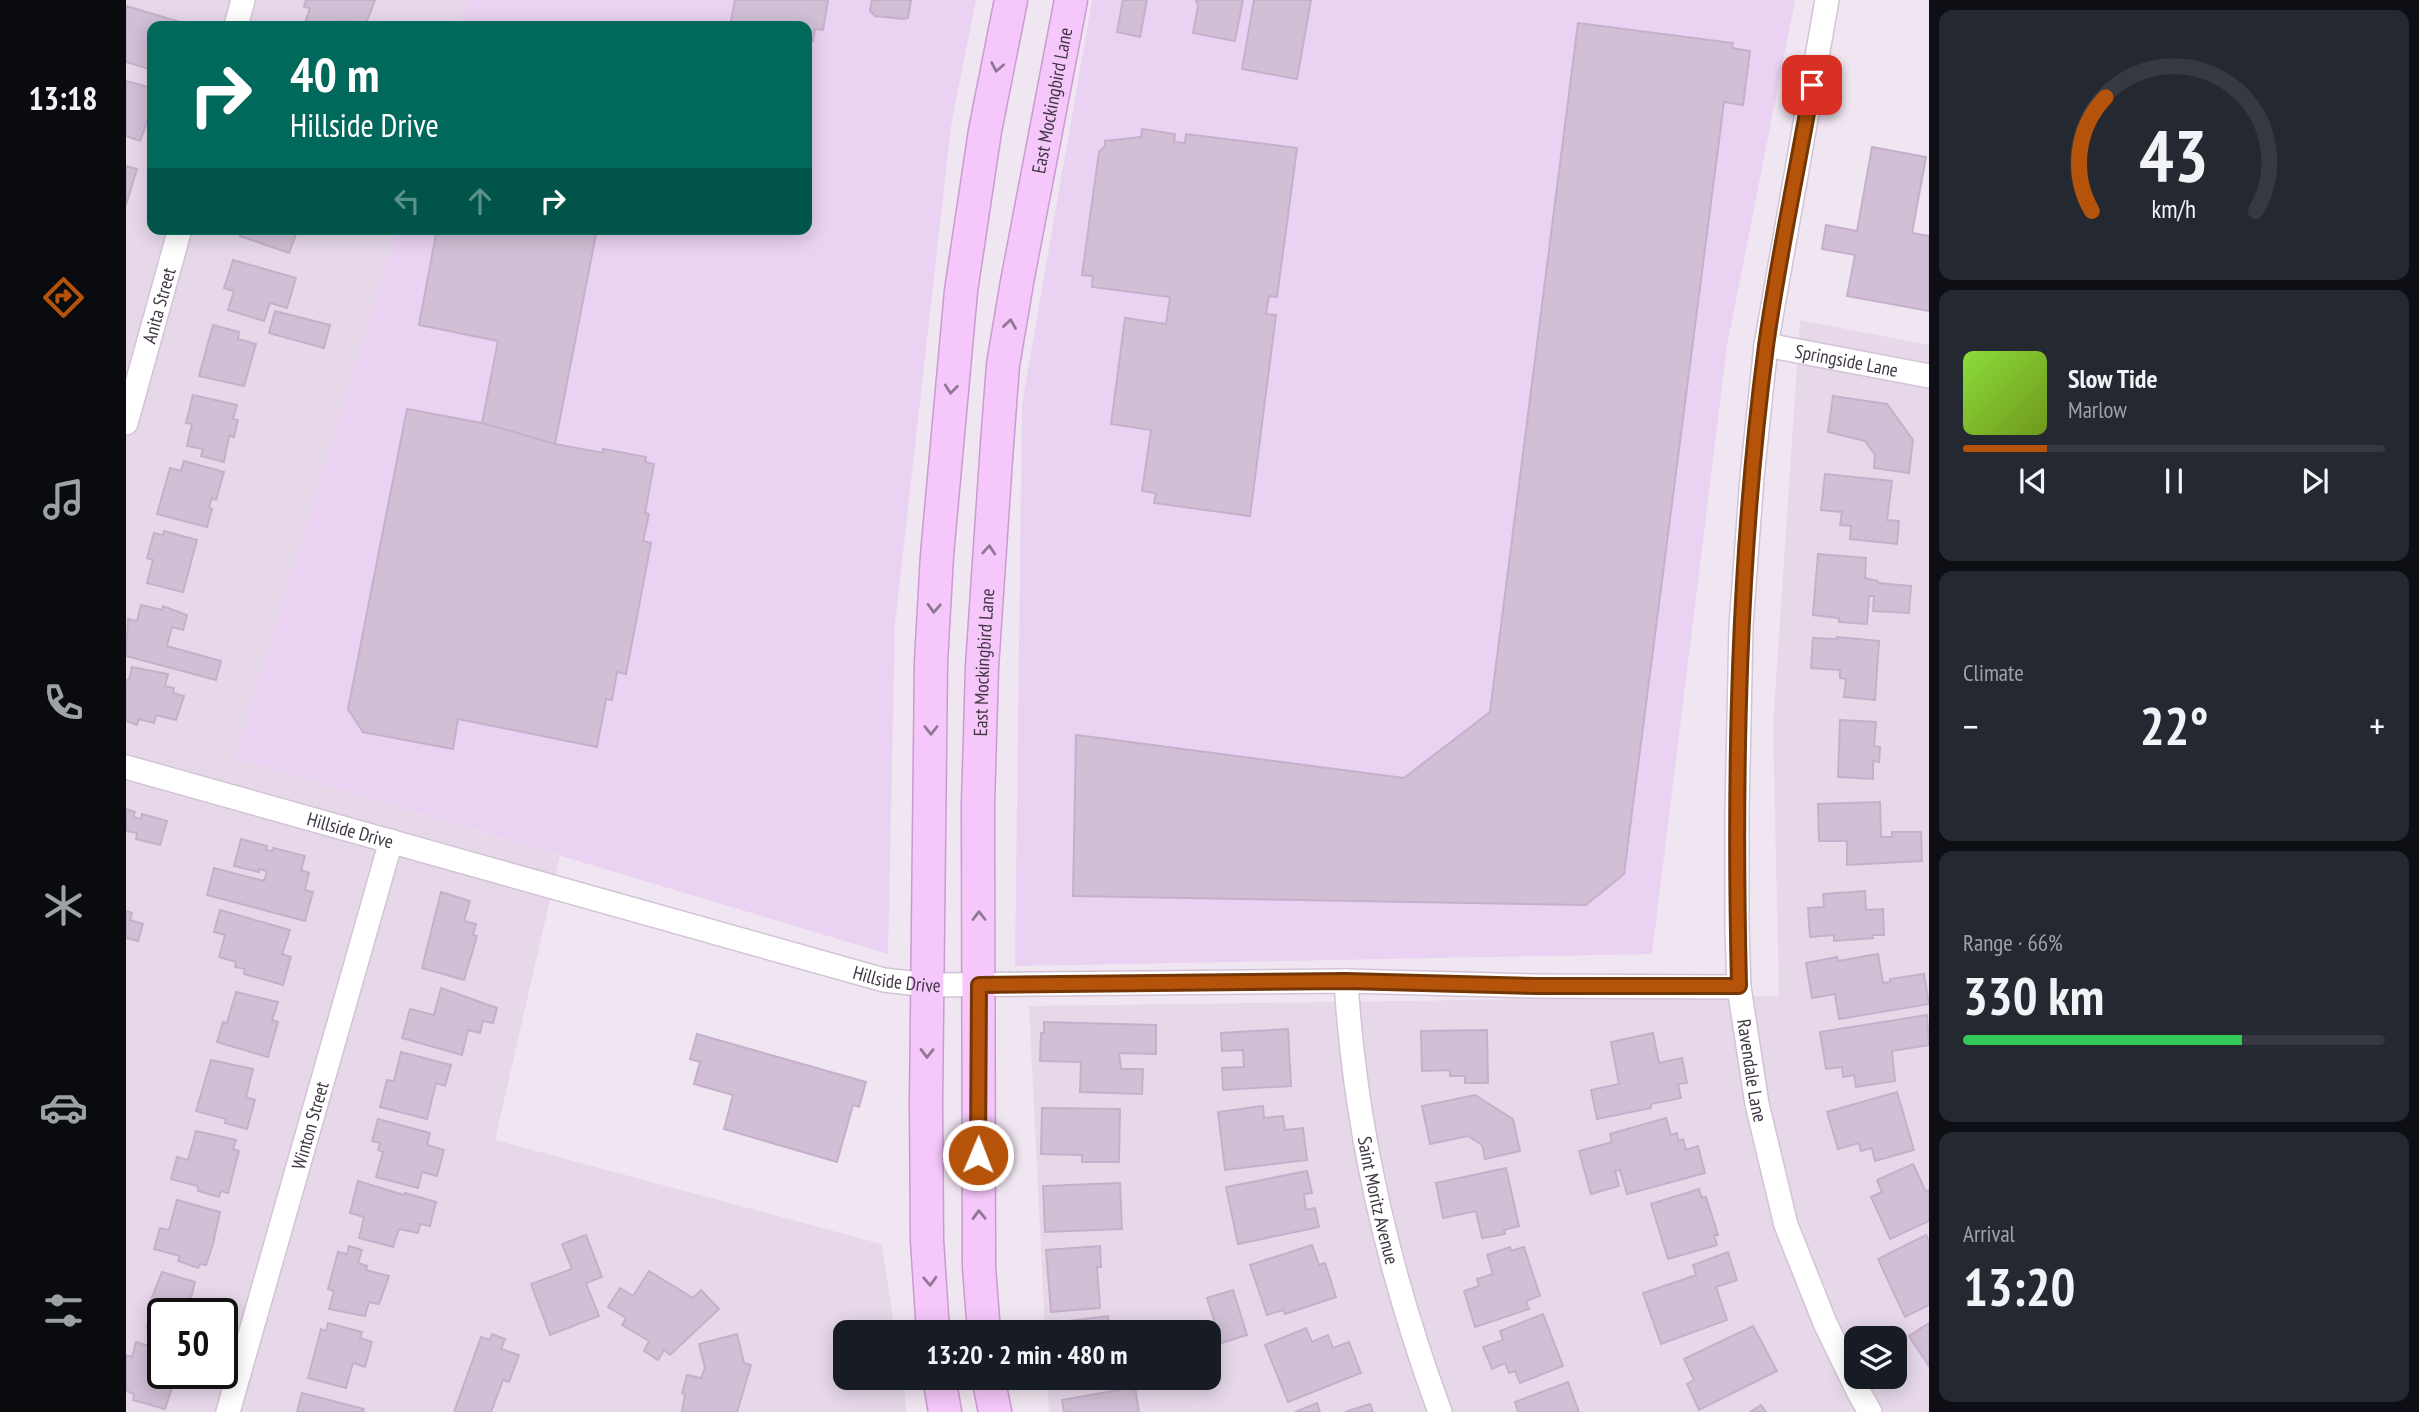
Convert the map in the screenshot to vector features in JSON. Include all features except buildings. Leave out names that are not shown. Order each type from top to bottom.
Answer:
[{"type":"main road","points":[[932,1320],[927,1213],[931,662],[946,428],[961,291],[985,131],[1011,0]]},
{"type":"main road","name":"East Mockingbird Lane","points":[[983,1320],[979,1225],[978,804],[982,667],[1003,365],[1071,0]]},
{"type":"main road","points":[[941,1390],[945,1412]]},
{"type":"main road","points":[[991,1390],[995,1412]]},
{"type":"street","points":[[237,21],[243,0]]},
{"type":"street","name":"Ravendale Lane","points":[[1827,0],[1766,345],[1752,477],[1741,626],[1737,813],[1739,986],[1757,1104],[1786,1225],[1825,1322],[1870,1412]]},
{"type":"street","name":"Anita Street","points":[[126,423],[178,235]]},
{"type":"street","name":"Springside Lane","points":[[1766,345],[1929,376]]},
{"type":"street","name":"Hillside Drive","points":[[126,767],[884,980],[928,985],[1346,981],[1537,986],[1739,986]]},
{"type":"street","name":"Winton Street","points":[[228,1412],[391,841]]},
{"type":"street","name":"Saint Moritz Avenue","points":[[1346,981],[1360,1112],[1384,1237],[1413,1339],[1440,1412]]},
{"type":"shaded area","points":[[126,0],[468,0],[462,21],[147,21],[147,235],[395,235],[235,758],[560,856],[495,1140],[882,1244],[893,1320],[833,1320],[833,1390],[904,1390],[907,1412],[126,1412]]},
{"type":"shaded area","points":[[468,0],[976,0],[951,126],[895,624],[888,954],[235,758],[395,235],[812,235],[812,21],[462,21]]},
{"type":"shaded area","points":[[1092,0],[1795,0],[1727,346],[1652,954],[1015,966],[1022,404]]},
{"type":"shaded area","points":[[1800,320],[1929,345],[1929,1412],[1049,1412],[1048,1390],[1221,1390],[1221,1320],[1044,1320],[1029,1006],[1779,996],[1773,726]]},
{"type":"route","points":[[978,1155],[979,985],[1346,981],[1537,986],[1739,986],[1737,813],[1741,626],[1752,477],[1766,345],[1812,85]]}]
